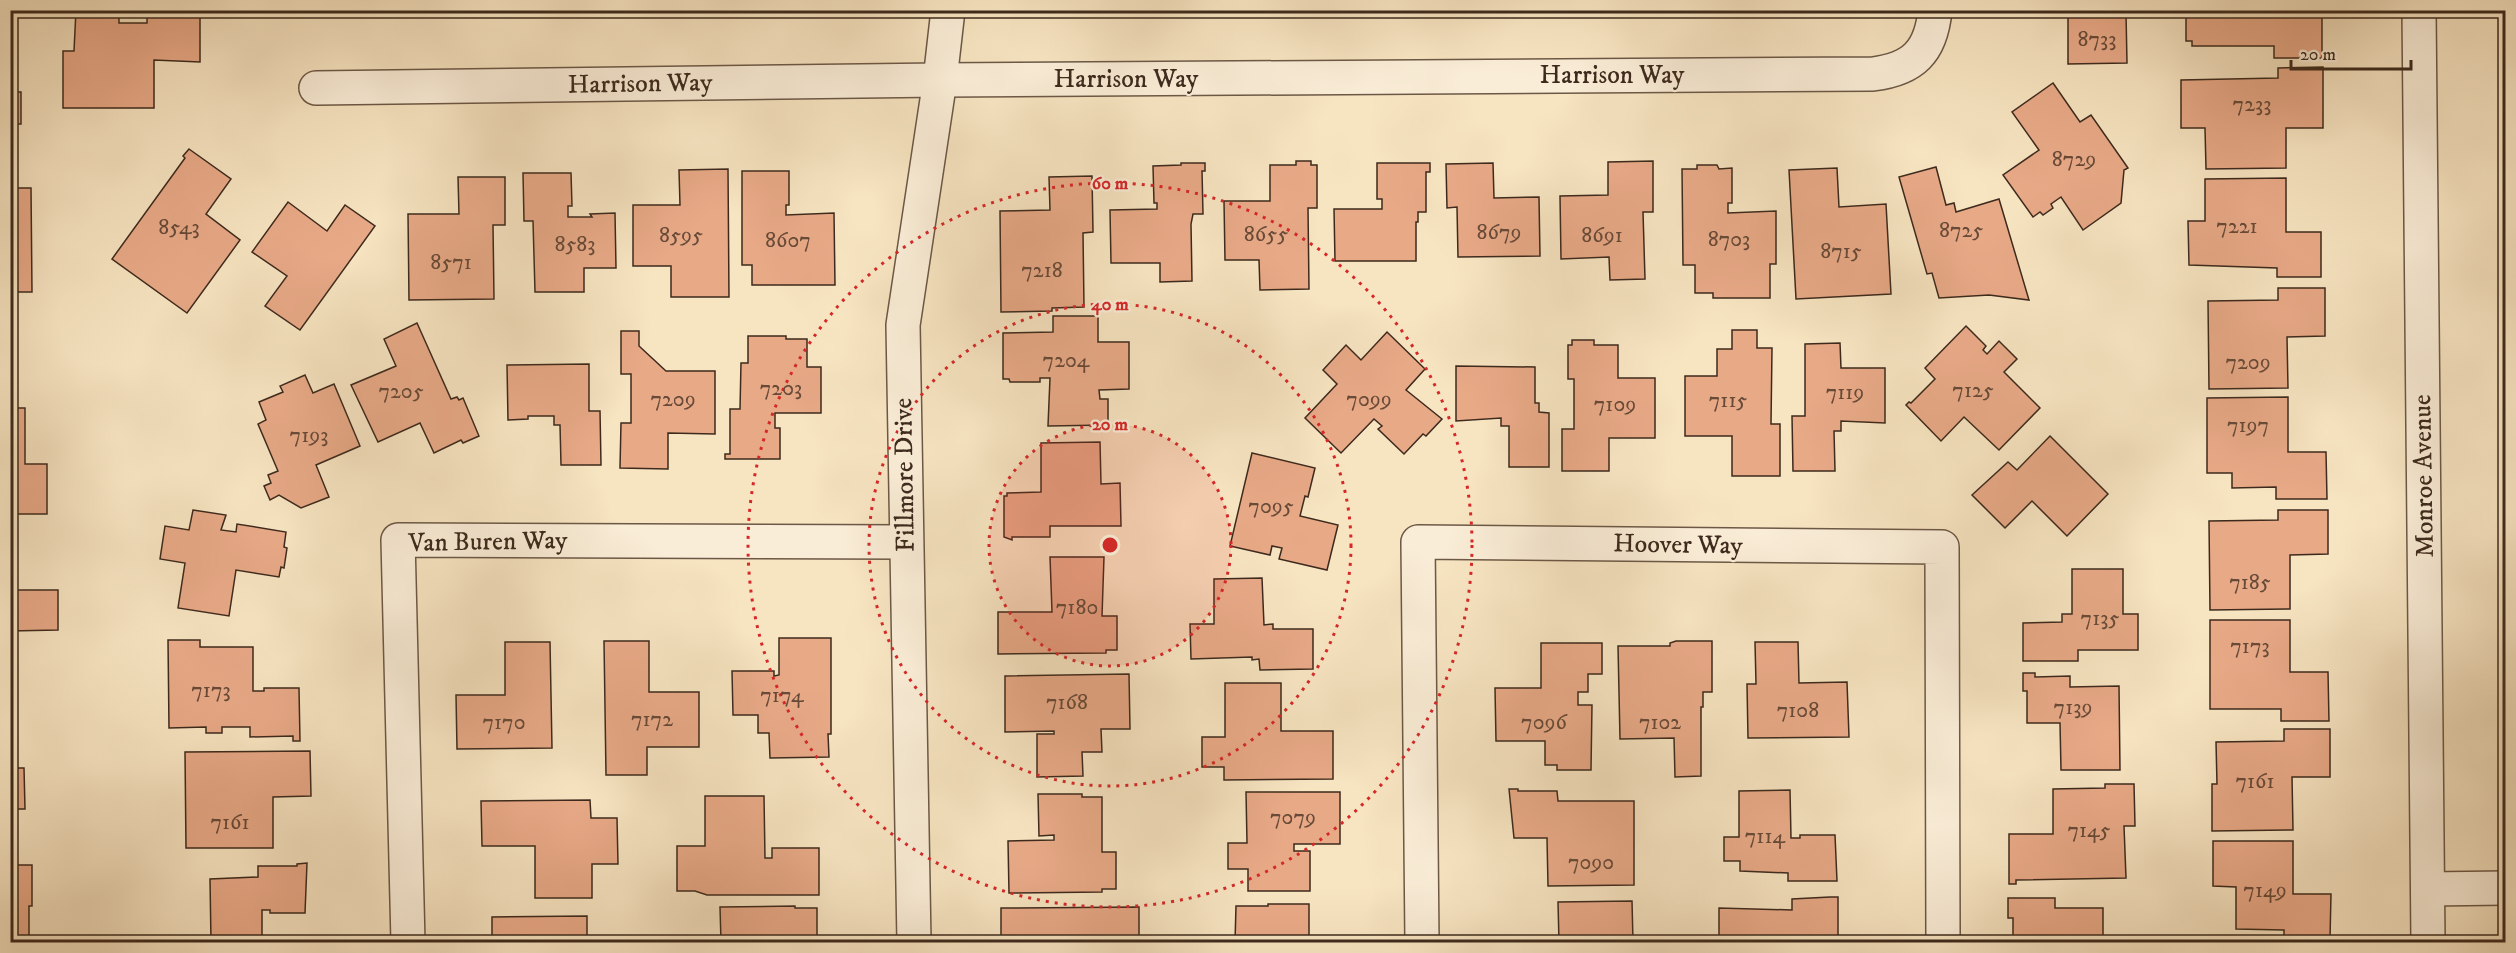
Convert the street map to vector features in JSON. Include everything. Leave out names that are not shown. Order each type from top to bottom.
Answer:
[{"type":"street","name":"Fillmore Drive","points":[[914,942],[903,325],[940,80],[948,10]]},
{"type":"street","name":"Harrison Way","points":[[316,88],[940,80],[1873,74],[1894,71],[1936,51],[1935,10]]},
{"type":"street","name":"Monroe Avenue","points":[[2419,10],[2428,942]]},
{"type":"street","name":"Van Buren Way","points":[[408,942],[398,540],[906,542]]},
{"type":"street","name":"Hoover Way","points":[[1422,942],[1418,542],[1942,547],[1943,942]]},
{"type":"street","points":[[2428,889],[2505,888]]},
{"type":"building","points":[[76,10],[119,10],[119,23],[147,23],[147,15],[200,15],[200,62],[154,60],[154,108],[63,108],[63,51],[74,51]]},
{"type":"building","points":[[2030,10],[2149,10],[2149,12],[2126,13],[2127,63],[2068,64],[2068,15],[2030,16]]},
{"type":"building","points":[[2186,10],[2322,10],[2322,58],[2274,58],[2274,46],[2192,46],[2192,41],[2186,41]]},
{"type":"building","points":[[2323,67],[2323,128],[2286,128],[2286,168],[2206,169],[2205,128],[2181,128],[2181,80],[2278,78],[2278,68]]},
{"type":"building","points":[[2053,83],[2080,122],[2091,115],[2128,168],[2124,170],[2121,203],[2083,230],[2061,197],[2051,204],[2053,208],[2043,215],[2040,212],[2033,217],[2003,175],[2039,150],[2012,112]]},
{"type":"building","points":[[10,92],[21,92],[21,124],[10,124]]},
{"type":"building","points":[[189,149],[231,179],[206,214],[240,240],[187,313],[112,259],[185,158],[183,156]]},
{"type":"building","points":[[1296,161],[1311,161],[1311,165],[1317,165],[1317,208],[1308,208],[1309,289],[1260,290],[1259,260],[1225,260],[1224,201],[1270,201],[1270,165],[1296,165]]},
{"type":"building","points":[[1653,161],[1653,212],[1643,212],[1645,279],[1610,280],[1609,257],[1561,259],[1560,196],[1608,195],[1608,162]]},
{"type":"building","points":[[1181,163],[1205,163],[1205,171],[1202,171],[1203,214],[1193,214],[1191,224],[1192,281],[1160,282],[1160,263],[1111,263],[1110,210],[1157,209],[1157,203],[1154,203],[1153,166],[1181,165]]},
{"type":"building","points":[[1377,163],[1430,163],[1430,172],[1426,172],[1426,212],[1418,212],[1418,222],[1416,222],[1416,261],[1335,261],[1334,209],[1382,209],[1382,199],[1377,199]]},
{"type":"building","points":[[1493,163],[1494,198],[1539,197],[1540,256],[1458,257],[1457,207],[1447,208],[1446,164]]},
{"type":"building","points":[[1697,165],[1717,165],[1719,169],[1732,168],[1732,203],[1728,203],[1728,213],[1776,211],[1776,264],[1770,264],[1770,298],[1713,298],[1713,293],[1695,293],[1695,265],[1683,265],[1682,169],[1697,169]]},
{"type":"building","points":[[1936,167],[1946,205],[1954,203],[1956,212],[1999,199],[2029,300],[1989,295],[1939,298],[1932,273],[1927,274],[1899,177]]},
{"type":"building","points":[[1837,168],[1839,207],[1886,204],[1891,294],[1796,299],[1789,170]]},
{"type":"building","points":[[728,169],[729,297],[671,297],[671,266],[633,266],[633,205],[680,205],[679,170]]},
{"type":"building","points":[[742,171],[789,171],[789,205],[786,205],[786,215],[834,213],[835,285],[752,285],[752,265],[742,265]]},
{"type":"building","points":[[523,173],[571,173],[572,206],[568,206],[568,217],[592,217],[590,214],[615,213],[616,268],[584,268],[584,292],[535,292],[533,221],[524,221]]},
{"type":"building","points":[[1092,176],[1093,232],[1083,233],[1084,307],[1052,308],[1052,311],[1001,312],[1000,211],[1050,210],[1049,177]]},
{"type":"building","points":[[458,177],[505,177],[505,225],[493,225],[494,299],[409,300],[408,214],[459,214]]},
{"type":"building","points":[[2286,178],[2286,232],[2321,232],[2321,277],[2277,277],[2277,268],[2189,265],[2188,221],[2205,221],[2205,179]]},
{"type":"building","points":[[10,188],[31,188],[32,292],[10,292]]},
{"type":"building","points":[[288,202],[327,231],[345,205],[375,226],[300,330],[265,306],[287,276],[252,252]]},
{"type":"building","points":[[2278,288],[2325,288],[2325,336],[2287,337],[2288,388],[2209,389],[2208,301],[2278,300]]},
{"type":"building","points":[[1053,316],[1098,316],[1098,342],[1129,342],[1129,389],[1099,390],[1100,399],[1108,399],[1108,425],[1048,426],[1050,378],[1040,378],[1040,382],[1010,382],[1009,379],[1003,379],[1003,333],[1053,332]]},
{"type":"building","points":[[417,323],[451,399],[463,398],[479,436],[463,443],[461,440],[434,453],[420,423],[378,442],[351,385],[396,366],[384,339]]},
{"type":"building","points":[[1966,326],[1986,346],[1983,350],[1987,354],[1999,341],[2017,359],[2004,372],[2040,408],[1999,450],[1964,417],[1941,441],[1906,405],[1911,403],[1935,379],[1925,368]]},
{"type":"building","points":[[1732,330],[1757,330],[1757,348],[1772,348],[1771,424],[1780,424],[1780,476],[1732,476],[1732,436],[1685,436],[1685,376],[1717,376],[1717,349],[1732,349]]},
{"type":"building","points":[[621,331],[639,331],[639,346],[666,371],[715,371],[715,434],[668,433],[668,469],[620,468],[621,423],[631,423],[631,374],[621,374]]},
{"type":"building","points":[[1387,332],[1425,369],[1406,390],[1442,419],[1426,436],[1423,434],[1404,454],[1378,429],[1382,426],[1374,419],[1341,453],[1305,418],[1337,384],[1323,370],[1346,345],[1361,360]]},
{"type":"building","points":[[748,336],[786,336],[786,339],[807,339],[807,367],[821,367],[821,413],[775,413],[775,428],[780,428],[780,459],[725,459],[725,454],[730,454],[730,409],[740,409],[741,363],[748,363]]},
{"type":"building","points":[[1572,340],[1594,340],[1594,345],[1618,345],[1618,378],[1655,378],[1655,438],[1609,438],[1609,471],[1562,471],[1562,429],[1574,429],[1574,379],[1568,379],[1568,345],[1572,345]]},
{"type":"building","points":[[1840,343],[1841,368],[1885,368],[1885,423],[1841,421],[1841,431],[1834,431],[1835,471],[1793,471],[1792,416],[1805,416],[1805,344]]},
{"type":"building","points":[[589,364],[589,411],[600,411],[601,465],[561,465],[560,425],[554,425],[554,416],[528,416],[528,419],[508,420],[507,365]]},
{"type":"building","points":[[1456,366],[1535,367],[1535,403],[1539,403],[1539,412],[1549,413],[1549,467],[1509,467],[1509,426],[1501,426],[1501,418],[1456,421]]},
{"type":"building","points":[[305,375],[313,393],[334,384],[360,446],[316,465],[329,497],[301,508],[279,495],[270,500],[264,486],[271,483],[268,475],[278,471],[258,424],[266,420],[259,402],[283,392],[280,386]]},
{"type":"building","points":[[2288,397],[2288,452],[2326,452],[2327,499],[2276,499],[2276,487],[2232,488],[2232,473],[2207,473],[2207,398]]},
{"type":"building","points":[[10,408],[25,408],[25,464],[47,464],[47,514],[10,514]]},
{"type":"building","points":[[2050,436],[2108,494],[2067,536],[2032,501],[2005,528],[1972,495],[2008,462],[2017,470]]},
{"type":"building","points":[[1100,442],[1101,484],[1120,483],[1121,526],[1050,526],[1050,537],[1012,537],[1012,540],[1004,537],[1004,496],[1007,496],[1007,493],[1041,492],[1041,443]]},
{"type":"building","points":[[1252,453],[1315,468],[1308,497],[1305,496],[1300,516],[1338,525],[1327,570],[1279,559],[1282,548],[1272,546],[1270,555],[1230,546]]},
{"type":"building","points":[[193,510],[226,515],[221,530],[236,532],[237,524],[286,532],[284,547],[287,548],[284,568],[281,567],[279,577],[236,570],[229,616],[178,608],[185,563],[160,559],[165,526],[189,530]]},
{"type":"building","points":[[2278,510],[2328,510],[2328,554],[2290,555],[2290,609],[2210,610],[2209,521],[2278,520]]},
{"type":"building","points":[[1050,557],[1104,557],[1102,616],[1117,616],[1117,650],[1106,650],[1106,653],[998,654],[998,612],[1052,612]]},
{"type":"building","points":[[2072,569],[2123,569],[2123,614],[2138,614],[2138,650],[2078,650],[2078,661],[2023,661],[2023,623],[2062,622],[2062,614],[2072,614]]},
{"type":"building","points":[[1262,578],[1264,625],[1273,624],[1273,629],[1313,629],[1313,669],[1260,670],[1259,659],[1252,660],[1252,657],[1191,659],[1190,624],[1214,624],[1214,579]]},
{"type":"building","points":[[10,590],[58,590],[58,630],[10,631]]},
{"type":"building","points":[[2210,620],[2290,620],[2290,672],[2328,672],[2329,721],[2281,721],[2281,709],[2210,709]]},
{"type":"building","points":[[779,638],[831,638],[829,757],[770,758],[769,733],[758,733],[758,715],[733,715],[732,671],[774,671],[774,676],[779,675]]},
{"type":"building","points":[[168,640],[200,640],[200,647],[253,647],[253,691],[264,691],[264,688],[299,688],[300,741],[293,741],[293,736],[250,737],[250,727],[222,727],[222,733],[206,733],[206,727],[169,728]]},
{"type":"building","points":[[604,641],[649,641],[649,692],[699,692],[699,747],[647,747],[647,775],[606,775]]},
{"type":"building","points":[[1712,641],[1712,692],[1703,692],[1703,707],[1701,707],[1701,776],[1675,777],[1674,738],[1620,739],[1618,646],[1670,646],[1670,643]]},
{"type":"building","points":[[505,642],[550,642],[552,748],[457,749],[456,695],[505,695]]},
{"type":"building","points":[[1755,642],[1798,642],[1799,683],[1847,682],[1849,737],[1748,738],[1747,684],[1756,684]]},
{"type":"building","points":[[1541,643],[1602,643],[1602,674],[1588,674],[1588,692],[1578,692],[1578,705],[1592,705],[1591,770],[1557,770],[1557,765],[1545,765],[1545,741],[1496,741],[1495,688],[1541,688]]},
{"type":"building","points":[[2023,673],[2035,673],[2035,677],[2070,676],[2070,687],[2119,686],[2120,770],[2061,770],[2060,723],[2027,723],[2027,691],[2023,691]]},
{"type":"building","points":[[1129,674],[1130,729],[1101,729],[1102,752],[1082,752],[1083,776],[1037,777],[1037,734],[1054,734],[1054,731],[1005,732],[1005,676]]},
{"type":"building","points":[[1225,683],[1281,683],[1281,731],[1333,731],[1333,779],[1224,780],[1224,767],[1202,767],[1202,737],[1225,737]]},
{"type":"building","points":[[2284,729],[2330,729],[2330,777],[2292,777],[2293,830],[2212,831],[2212,784],[2217,784],[2216,742],[2284,741]]},
{"type":"building","points":[[310,751],[311,796],[273,797],[273,848],[186,848],[185,752]]},
{"type":"building","points":[[10,768],[24,768],[25,809],[10,809]]},
{"type":"building","points":[[2105,784],[2134,784],[2135,826],[2124,826],[2126,878],[2016,880],[2016,884],[2009,884],[2009,834],[2053,834],[2053,789],[2105,788]]},
{"type":"building","points":[[1509,789],[1557,791],[1558,801],[1634,801],[1634,885],[1548,886],[1547,838],[1514,838]]},
{"type":"building","points":[[1790,790],[1791,838],[1800,838],[1800,835],[1835,835],[1837,881],[1788,881],[1788,873],[1740,871],[1740,861],[1724,861],[1724,837],[1739,837],[1739,791]]},
{"type":"building","points":[[1246,792],[1340,792],[1340,844],[1294,844],[1294,851],[1310,851],[1310,891],[1248,891],[1248,869],[1228,869],[1228,843],[1247,843]]},
{"type":"building","points":[[1038,794],[1082,794],[1082,797],[1102,797],[1102,852],[1116,852],[1116,889],[1102,889],[1102,892],[1009,893],[1008,841],[1054,840],[1054,835],[1039,836]]},
{"type":"building","points":[[705,796],[764,796],[765,858],[772,858],[772,848],[819,848],[819,895],[707,895],[695,891],[677,891],[677,846],[705,846]]},
{"type":"building","points":[[590,800],[591,818],[617,818],[618,864],[592,864],[592,898],[535,898],[535,846],[482,846],[481,801]]},
{"type":"building","points":[[2213,841],[2293,841],[2293,894],[2331,894],[2330,939],[2284,938],[2284,930],[2236,929],[2236,887],[2213,886]]},
{"type":"building","points":[[307,863],[305,913],[270,913],[270,910],[262,910],[262,942],[211,942],[210,879],[258,877],[258,866],[297,866],[297,864]]},
{"type":"building","points":[[10,865],[32,865],[29,942],[10,942]]},
{"type":"building","points":[[1838,897],[1838,942],[1719,942],[1719,908],[1792,910],[1792,899]]},
{"type":"building","points":[[2008,898],[2055,898],[2055,908],[2103,908],[2103,942],[2013,942],[2013,918],[2008,918]]},
{"type":"building","points":[[1632,901],[1633,942],[1559,942],[1558,902]]},
{"type":"building","points":[[1268,904],[1309,904],[1309,942],[1235,942],[1236,906],[1268,906]]},
{"type":"building","points":[[795,906],[795,908],[817,908],[817,942],[721,942],[720,907]]},
{"type":"building","points":[[1139,907],[1139,942],[1001,942],[1001,908]]},
{"type":"building","points":[[587,916],[587,942],[492,942],[492,917]]}]
